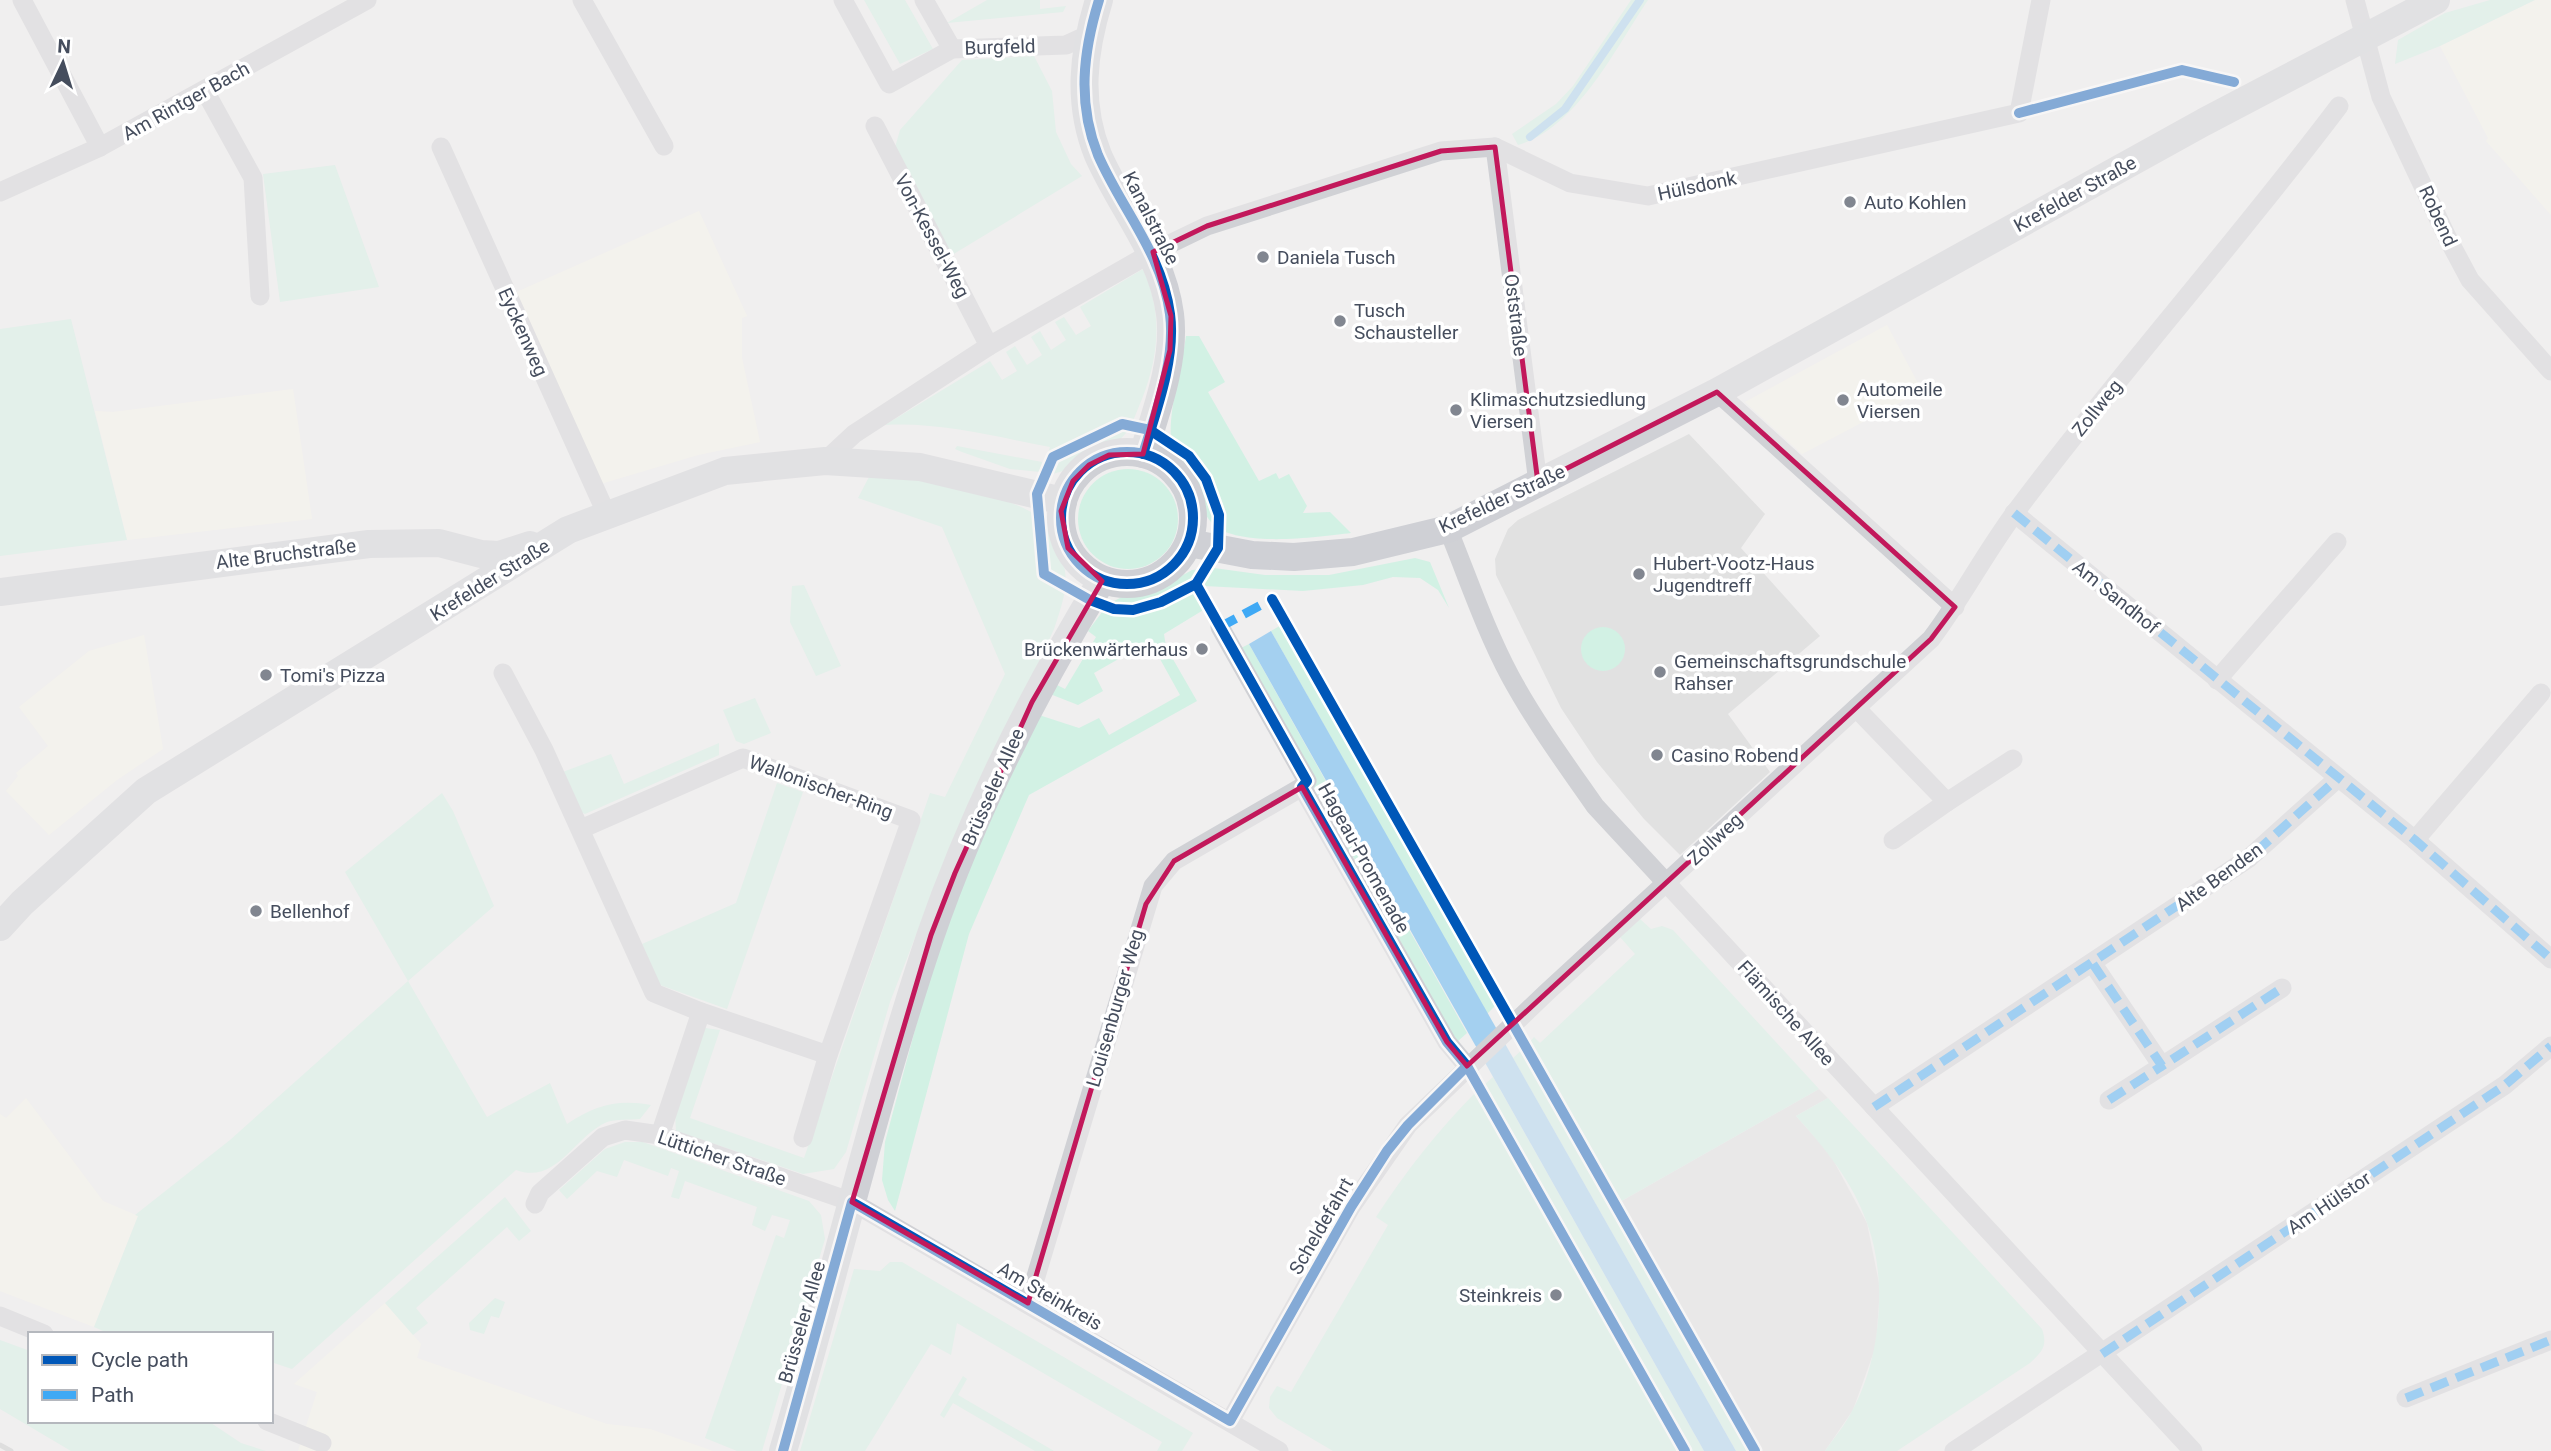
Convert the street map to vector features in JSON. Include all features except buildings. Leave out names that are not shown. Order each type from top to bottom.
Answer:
[{"type":"main road","name":"Kanalstraße","points":[[1099,0],[1088,35],[1082,88],[1098,155],[1153,252],[1171,316],[1170,350],[1143,454]]},
{"type":"main road","name":"Krefelder Straße","points":[[1189,543],[1252,555],[1294,557],[1353,552],[1448,529],[1717,392],[2216,115],[2435,0]]},
{"type":"main road","points":[[1120,453],[1143,454],[1166,465],[1183,482],[1194,519],[1189,543],[1178,561],[1156,578],[1129,584],[1102,580],[1079,563],[1068,548],[1061,520],[1063,501],[1073,481],[1098,459],[1120,453]]},
{"type":"main road","name":"Krefelder Straße","points":[[0,927],[22,903],[146,791],[568,530],[725,471],[825,461],[920,467],[1063,501]]},
{"type":"main road","name":"Alte Bruchstraße","points":[[0,592],[369,544],[439,543],[481,554],[499,555],[568,530]]},
{"type":"main road","name":"Brüsseler Allee","points":[[783,1451],[852,1202],[931,935],[963,852],[1032,702],[1102,580]]},
{"type":"street","points":[[22,0],[100,148]]},
{"type":"street","name":"Am Rintger Bach","points":[[0,192],[100,148],[367,0]]},
{"type":"street","points":[[582,0],[664,146]]},
{"type":"street","name":"Burgfeld","points":[[842,0],[889,84],[952,49],[1066,45],[1088,35]]},
{"type":"street","points":[[924,0],[952,49]]},
{"type":"street","name":"Hülsdonk","points":[[1153,252],[1207,226],[1441,151],[1495,147],[1570,183],[1648,197],[2019,113],[2041,0]]},
{"type":"street","name":"Robend","points":[[2355,0],[2381,97],[2470,280],[2551,371]]},
{"type":"street","points":[[205,91],[253,178],[260,296]]},
{"type":"street","name":"Zollweg","points":[[1667,884],[1931,639],[1955,607],[2014,513],[2099,403],[2263,207],[2339,106]]},
{"type":"street","name":"Von-Kessel-Weg","points":[[875,126],[989,346]]},
{"type":"street","name":"Oststraße","points":[[1495,147],[1538,484]]},
{"type":"street","name":"Eyckenweg","points":[[441,148],[607,515]]},
{"type":"street","points":[[825,461],[854,434],[989,346],[1153,252]]},
{"type":"street","points":[[1717,392],[1955,607]]},
{"type":"street","name":"Am Sandhof","points":[[2014,513],[2414,840],[2551,959]]},
{"type":"street","name":"Flämische Allee","points":[[1448,529],[1486,627],[1542,731],[1595,806],[2193,1451]]},
{"type":"street","points":[[2217,680],[2337,542]]},
{"type":"street","name":"Hageau-Promenade","points":[[1220,627],[1307,781],[1302,787],[1447,1042],[1473,1062]]},
{"type":"street","points":[[503,673],[544,750],[654,993],[701,1012],[828,1055]]},
{"type":"street","points":[[2414,840],[2542,693]]},
{"type":"street","points":[[1856,708],[1947,802]]},
{"type":"street","name":"Wallonischer-Ring","points":[[581,829],[743,758],[911,820],[828,1055],[803,1138]]},
{"type":"street","points":[[1893,840],[2013,759]]},
{"type":"street","name":"Alte Benden","points":[[1874,1107],[2249,858],[2337,779]]},
{"type":"street","name":"Louisenburger Weg","points":[[1028,1303],[1153,886],[1174,861],[1302,787]]},
{"type":"street","name":"Scheldefahrt","points":[[1230,1421],[1351,1207],[1387,1151],[1408,1125],[1503,1033],[1667,884]]},
{"type":"street","points":[[2093,964],[2162,1066]]},
{"type":"street","points":[[2109,1100],[2282,988]]},
{"type":"street","points":[[660,1135],[701,1012]]},
{"type":"street","name":"Am Hülstor","points":[[1954,1451],[2505,1085],[2551,1046]]},
{"type":"street","name":"Lütticher Straße","points":[[535,1204],[540,1193],[603,1137],[625,1130],[660,1135],[852,1202]]},
{"type":"street","name":"Am Steinkreis","points":[[852,1202],[1279,1451]]},
{"type":"street","points":[[0,1317],[39,1332]]},
{"type":"street","points":[[2406,1398],[2551,1340]]},
{"type":"street","points":[[272,1423],[322,1443]]},
{"type":"highlighted area","points":[[1495,147],[1538,483],[1717,392],[1955,607],[1931,639],[1467,1066],[1447,1042],[1302,787],[1174,861],[1146,904],[1028,1303],[852,1202],[931,935],[955,873],[1032,702],[1102,581],[1068,548],[1061,511],[1073,481],[1089,465],[1109,455],[1143,454],[1170,350],[1171,316],[1153,252],[1207,226],[1441,151]]},
{"type":"shaded area","points":[[2535,0],[2551,0],[2551,215],[2486,141],[2488,138],[2440,46]]},
{"type":"shaded area","points":[[699,211],[747,316],[742,318],[742,358],[760,442],[698,455],[597,485],[512,294]]},
{"type":"shaded area","points":[[1887,325],[1922,391],[1802,454],[1745,402]]},
{"type":"shaded area","points":[[293,389],[312,519],[127,540],[95,411],[113,412]]},
{"type":"shaded area","name":"Gemeinschaftsgrundschule Rahser","points":[[1689,434],[1765,514],[1741,548],[1820,636],[1728,714],[1770,772],[1680,855],[1644,819],[1597,762],[1561,708],[1496,575],[1495,559],[1508,529],[1518,520]]},
{"type":"shaded area","points":[[144,635],[163,749],[117,780],[49,835],[6,791],[18,776],[16,773],[48,746],[19,707],[89,651]]},
{"type":"shaded area","points":[[1819,1089],[1828,1098],[1796,1116],[1830,1154],[1867,1223],[1880,1288],[1876,1346],[1853,1410],[1825,1451],[1758,1451],[1618,1203]]},
{"type":"shaded area","points":[[26,1098],[103,1201],[138,1216],[94,1327],[0,1291],[0,1114],[6,1118]]},
{"type":"shaded area","points":[[385,1303],[421,1344],[417,1358],[607,1424],[650,1429],[713,1451],[298,1451],[317,1392],[294,1384]]},
{"type":"green space","points":[[864,0],[905,0],[933,49],[900,64]]},
{"type":"green space","points":[[987,0],[1040,0],[1040,9],[1066,6],[1063,12],[947,23]]},
{"type":"green space","points":[[1631,0],[1648,0],[1593,85],[1559,122],[1539,136],[1518,145],[1512,134],[1556,104],[1573,86]]},
{"type":"green space","points":[[2490,0],[2535,0],[2440,46],[2395,64],[2398,40],[2445,13]]},
{"type":"green space","points":[[1034,56],[1052,91],[1056,132],[1071,164],[1082,176],[952,255],[894,151],[900,130],[962,60]]},
{"type":"green space","points":[[335,165],[379,287],[280,302],[263,174]]},
{"type":"green space","points":[[1143,269],[1154,302],[1155,350],[1148,383],[1133,421],[1126,433],[1114,444],[1067,469],[1041,475],[1050,447],[948,428],[885,425],[990,361],[1002,380],[1017,371],[1006,352],[1015,346],[1027,365],[1042,355],[1031,337],[1040,331],[1051,350],[1066,340],[1055,322],[1064,317],[1076,335],[1091,326],[1080,307]]},
{"type":"green space","points":[[71,319],[127,540],[0,556],[0,329]]},
{"type":"green space","points":[[1186,336],[1199,336],[1225,382],[1208,392],[1259,481],[1276,473],[1279,479],[1289,474],[1307,506],[1303,513],[1330,512],[1351,533],[1298,538],[1257,538],[1238,536],[1211,522],[1194,484],[1175,457],[1172,445],[1174,398]]},
{"type":"green space","points":[[957,446],[1042,462],[1040,472],[1010,469],[955,449]]},
{"type":"green space","points":[[1128,469],[1147,473],[1163,484],[1174,500],[1178,519],[1174,538],[1163,554],[1147,565],[1128,569],[1109,565],[1093,554],[1082,538],[1078,519],[1082,500],[1093,484],[1109,473]]},
{"type":"green space","points":[[870,475],[961,487],[1005,500],[1046,520],[1063,563],[1066,584],[1054,629],[930,899],[890,1002],[846,1152],[834,1169],[803,1174],[676,1131],[675,1113],[705,1028],[720,1030],[690,1118],[804,1158],[930,793],[945,797],[1005,674],[942,527],[858,498]]},
{"type":"green space","points":[[1415,558],[1430,562],[1449,608],[1438,590],[1420,578],[1393,577],[1363,585],[1303,591],[1204,586],[1195,592],[1205,609],[1164,634],[1166,647],[1197,701],[1029,795],[969,934],[895,1211],[888,1200],[882,1180],[885,1142],[924,996],[946,927],[993,810],[1039,715],[1079,728],[1099,718],[1109,735],[1180,695],[1150,641],[1094,673],[1103,691],[1078,705],[1050,694],[1055,684],[1065,689],[1096,637],[1088,631],[1108,604],[1122,597],[1167,584],[1192,570],[1214,568],[1265,575],[1329,575]]},
{"type":"green space","points":[[804,585],[841,666],[816,676],[790,622],[792,586]]},
{"type":"green space","points":[[1283,624],[1497,1004],[1487,1014],[1271,631]]},
{"type":"green space","points":[[1603,627],[1618,634],[1625,649],[1618,664],[1603,671],[1588,664],[1581,649],[1588,634]]},
{"type":"green space","points":[[1249,644],[1467,1033],[1457,1042],[1237,650]]},
{"type":"green space","points":[[755,698],[771,733],[744,744],[736,741],[723,710]]},
{"type":"green space","points":[[719,743],[719,755],[585,814],[577,810],[560,773],[611,754],[624,784]]},
{"type":"green space","points":[[777,783],[803,792],[727,1009],[660,985],[642,944],[736,903]]},
{"type":"green space","points":[[442,793],[453,811],[494,906],[408,981],[345,872]]},
{"type":"green space","points":[[1640,919],[1651,929],[1662,926],[1673,930],[1819,1089],[1618,1203],[1528,1044],[1534,1037],[1540,1043],[1635,954],[1620,937]]},
{"type":"green space","points":[[408,981],[487,1117],[550,1083],[567,1124],[587,1112],[607,1105],[651,1105],[640,1119],[611,1121],[595,1129],[564,1157],[543,1171],[530,1173],[516,1170],[292,1369],[273,1363],[273,1332],[105,1332],[94,1327],[138,1216],[135,1215],[230,1140]]},
{"type":"green space","points":[[1523,1049],[1750,1451],[1736,1451],[1513,1058]]},
{"type":"green space","points":[[1493,1077],[1704,1451],[1689,1451],[1483,1086]]},
{"type":"green space","points":[[1477,1091],[1680,1451],[1333,1451],[1277,1418],[1269,1408],[1270,1397],[1277,1386],[1291,1392],[1388,1225],[1376,1217],[1423,1151]]},
{"type":"green space","points":[[1828,1098],[2042,1329],[2044,1335],[2043,1348],[2030,1363],[1897,1451],[1825,1451],[1852,1411],[1870,1368],[1879,1293],[1874,1245],[1854,1193],[1837,1166],[1796,1116]]},
{"type":"green space","points":[[625,1142],[643,1142],[809,1201],[821,1215],[825,1239],[762,1451],[737,1451],[705,1438],[776,1235],[784,1238],[790,1220],[772,1215],[765,1231],[752,1225],[757,1207],[685,1181],[679,1199],[671,1197],[679,1171],[671,1168],[668,1176],[624,1160],[617,1177],[597,1171],[567,1199],[559,1190],[605,1149]]},
{"type":"green space","points":[[505,1197],[531,1231],[519,1241],[507,1227],[416,1308],[428,1323],[413,1335],[385,1303]]},
{"type":"green space","points":[[890,1262],[902,1262],[1193,1433],[1182,1451],[1157,1451],[1162,1442],[957,1323],[951,1355],[931,1344],[865,1451],[800,1451],[854,1269],[880,1271]]},
{"type":"green space","points":[[495,1298],[505,1302],[499,1318],[491,1316],[484,1334],[470,1330],[469,1323]]},
{"type":"green space","points":[[0,1340],[28,1350],[28,1423],[211,1423],[241,1443],[266,1451],[71,1451],[0,1409]]},
{"type":"green space","points":[[963,1376],[967,1379],[958,1395],[1054,1451],[1035,1451],[953,1403],[944,1418],[940,1415]]},
{"type":"water","points":[[1271,631],[1736,1451],[1704,1451],[1249,644]]},
{"type":"waterway","points":[[1530,137],[1565,109],[1640,0]]},
{"type":"railway","points":[[0,1445],[11,1451]]},
{"type":"marked path","points":[[2014,513],[2415,840],[2551,959]]},
{"type":"marked path","points":[[1220,627],[1272,599],[1274,602]]},
{"type":"marked path","points":[[1874,1107],[2249,858],[2337,779]]},
{"type":"marked path","points":[[2093,964],[2162,1066],[2282,988]]},
{"type":"marked path","points":[[2102,1354],[2505,1085],[2551,1046]]},
{"type":"marked path","points":[[2109,1100],[2162,1066]]},
{"type":"marked path","points":[[2406,1398],[2551,1340]]},
{"type":"cycle path","points":[[1099,0],[1086,58],[1085,97],[1091,136],[1108,175],[1159,271],[1170,314],[1168,367],[1143,454]]},
{"type":"cycle path","points":[[2019,113],[2182,70],[2234,82]]},
{"type":"cycle path","points":[[1122,424],[1150,430],[1189,456],[1206,479],[1219,515],[1218,548],[1196,584],[1161,602],[1133,610],[1114,609],[1090,600],[1044,574],[1037,494],[1053,457],[1122,424]]},
{"type":"cycle path","points":[[1127,452],[1152,457],[1174,471],[1188,493],[1193,518],[1188,543],[1174,565],[1152,579],[1127,584],[1102,579],[1080,565],[1066,543],[1061,518],[1066,493],[1080,471],[1102,457],[1127,452]]},
{"type":"cycle path","points":[[1196,584],[1307,781],[1302,787],[1447,1042],[1467,1066],[1685,1451]]},
{"type":"cycle path","points":[[1272,599],[1755,1451]]},
{"type":"cycle path","points":[[783,1451],[852,1202],[1230,1421],[1351,1207],[1387,1151],[1408,1125],[1467,1066]]},
{"type":"place","name":"Auto Kohlen","points":[[1850,202]]},
{"type":"place","name":"Daniela Tusch","points":[[1263,257]]},
{"type":"place","name":"Tusch Schausteller","points":[[1340,321]]},
{"type":"place","name":"Automeile Viersen","points":[[1843,400]]},
{"type":"place","name":"Klimaschutzsiedlung Viersen","points":[[1456,410]]},
{"type":"place","name":"Hubert-Vootz-Haus Jugendtreff","points":[[1639,574]]},
{"type":"place","name":"Brückenwärterhaus","points":[[1202,649]]},
{"type":"place","name":"Gemeinschaftsgrundschule Rahser","points":[[1660,672]]},
{"type":"place","name":"Tomi's Pizza","points":[[266,675]]},
{"type":"place","name":"Casino Robend","points":[[1657,755]]},
{"type":"place","name":"Bellenhof","points":[[256,911]]},
{"type":"place","name":"Steinkreis","points":[[1556,1295]]}]
